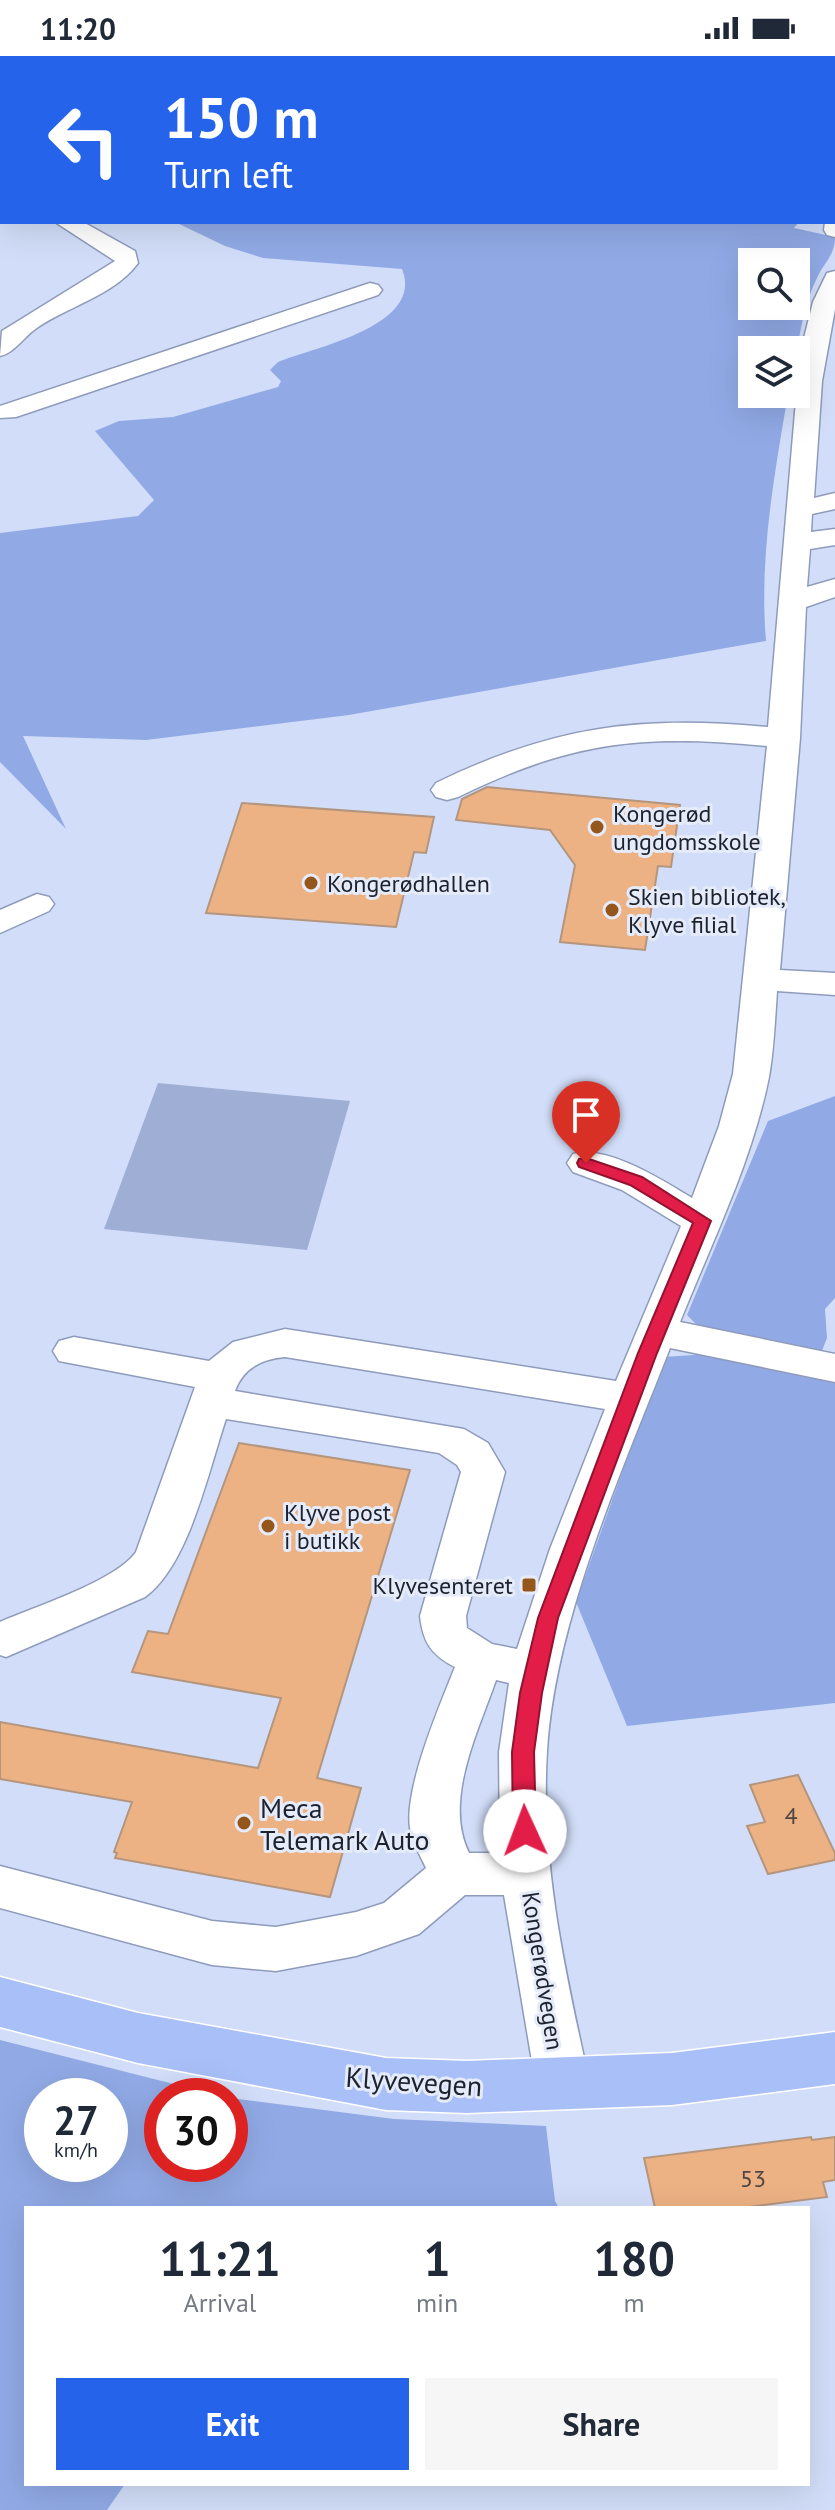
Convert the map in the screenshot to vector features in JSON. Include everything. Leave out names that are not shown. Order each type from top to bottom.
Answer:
[{"type":"main road","name":"Klyvevegen","points":[[0,2002],[138,2038],[386,2084],[467,2087],[672,2079],[835,2058]]},
{"type":"street","points":[[0,349],[12,334],[75,299],[126,263],[127,256],[123,253],[70,224]]},
{"type":"street","name":"Kongerødvegen","points":[[563,2085],[531,1925],[523,1752],[548,1618],[656,1331],[736,1136],[751,1073],[784,738],[791,602],[810,518],[819,420],[825,341],[821,306],[835,278]]},
{"type":"street","points":[[2,407],[370,290]]},
{"type":"street","points":[[0,321],[24,326]]},
{"type":"street","points":[[810,518],[835,537]]},
{"type":"street","points":[[791,602],[835,588]]},
{"type":"street","points":[[447,790],[478,774],[560,744],[610,734],[682,732],[784,738]]},
{"type":"street","points":[[0,923],[37,904]]},
{"type":"street","points":[[761,979],[835,984]]},
{"type":"street","points":[[586,1163],[636,1181],[702,1221]]},
{"type":"street","points":[[656,1331],[835,1368]]},
{"type":"street","points":[[6,1639],[129,1585],[146,1573],[157,1557],[226,1366],[244,1352],[261,1345],[285,1343],[630,1398]]},
{"type":"street","points":[[74,1351],[215,1390],[449,1440],[473,1454],[483,1472],[443,1616],[445,1636],[458,1649],[481,1660],[536,1670]]},
{"type":"street","points":[[454,1874],[433,1825],[436,1801],[461,1710],[481,1660]]},
{"type":"street","points":[[0,1887],[212,1943],[276,1949],[356,1934],[401,1919],[454,1874],[528,1874]]},
{"type":"shaded area","points":[[179,224],[797,224],[794,228],[835,237],[831,254],[810,294],[810,248],[738,248],[738,320],[803,320],[800,336],[738,336],[738,408],[786,408],[766,548],[766,641],[349,715],[146,740],[23,736],[66,829],[0,762],[0,533],[138,516],[154,500],[95,431],[119,421],[173,417],[278,387],[281,381],[270,370],[278,362],[339,341],[382,320],[397,305],[405,289],[402,269],[263,258],[225,246]]},
{"type":"shaded area","points":[[158,1083],[350,1101],[307,1250],[104,1229]]},
{"type":"shaded area","points":[[835,1096],[835,1298],[825,1309],[827,1338],[821,1353],[701,1329],[687,1315],[768,1121]]},
{"type":"shaded area","points":[[724,1353],[835,1375],[835,1703],[627,1726],[576,1602],[663,1357]]},
{"type":"shaded area","points":[[0,2040],[150,2078],[144,2078],[144,2182],[248,2182],[248,2100],[394,2119],[546,2126],[558,2206],[24,2206],[24,2486],[124,2486],[107,2510],[0,2510]]},
{"type":"building","points":[[487,787],[680,805],[671,867],[658,866],[645,950],[560,942],[575,865],[550,830],[456,820],[462,799]]},
{"type":"building","name":"Kongerødhallen","points":[[242,803],[434,817],[426,853],[414,852],[396,927],[206,913]]},
{"type":"building","points":[[239,1443],[410,1470],[317,1778],[361,1788],[330,1897],[115,1858],[117,1853],[114,1852],[132,1802],[0,1779],[0,1722],[258,1768],[281,1698],[132,1672],[148,1631],[168,1634]]},
{"type":"building","points":[[798,1775],[835,1853],[835,1860],[768,1874],[747,1826],[765,1822],[750,1785]]},
{"type":"building","points":[[811,2137],[812,2140],[835,2137],[835,2180],[823,2182],[827,2197],[757,2206],[655,2206],[644,2158]]},
{"type":"place","name":"Kongerød ungdomsskole","points":[[597,827]]},
{"type":"place","name":"Kongerødhallen","points":[[311,883]]},
{"type":"place","name":"Skien bibliotek, Klyve filial","points":[[612,910]]},
{"type":"place","name":"Klyve post i butikk","points":[[268,1526]]},
{"type":"place","name":"Klyvesenteret","points":[[529,1585]]},
{"type":"place","name":"Meca Telemark Auto","points":[[244,1823]]},
{"type":"route","points":[[525,1831],[523,1752],[531,1693],[548,1618],[647,1353],[702,1221],[636,1181],[586,1163]]}]
